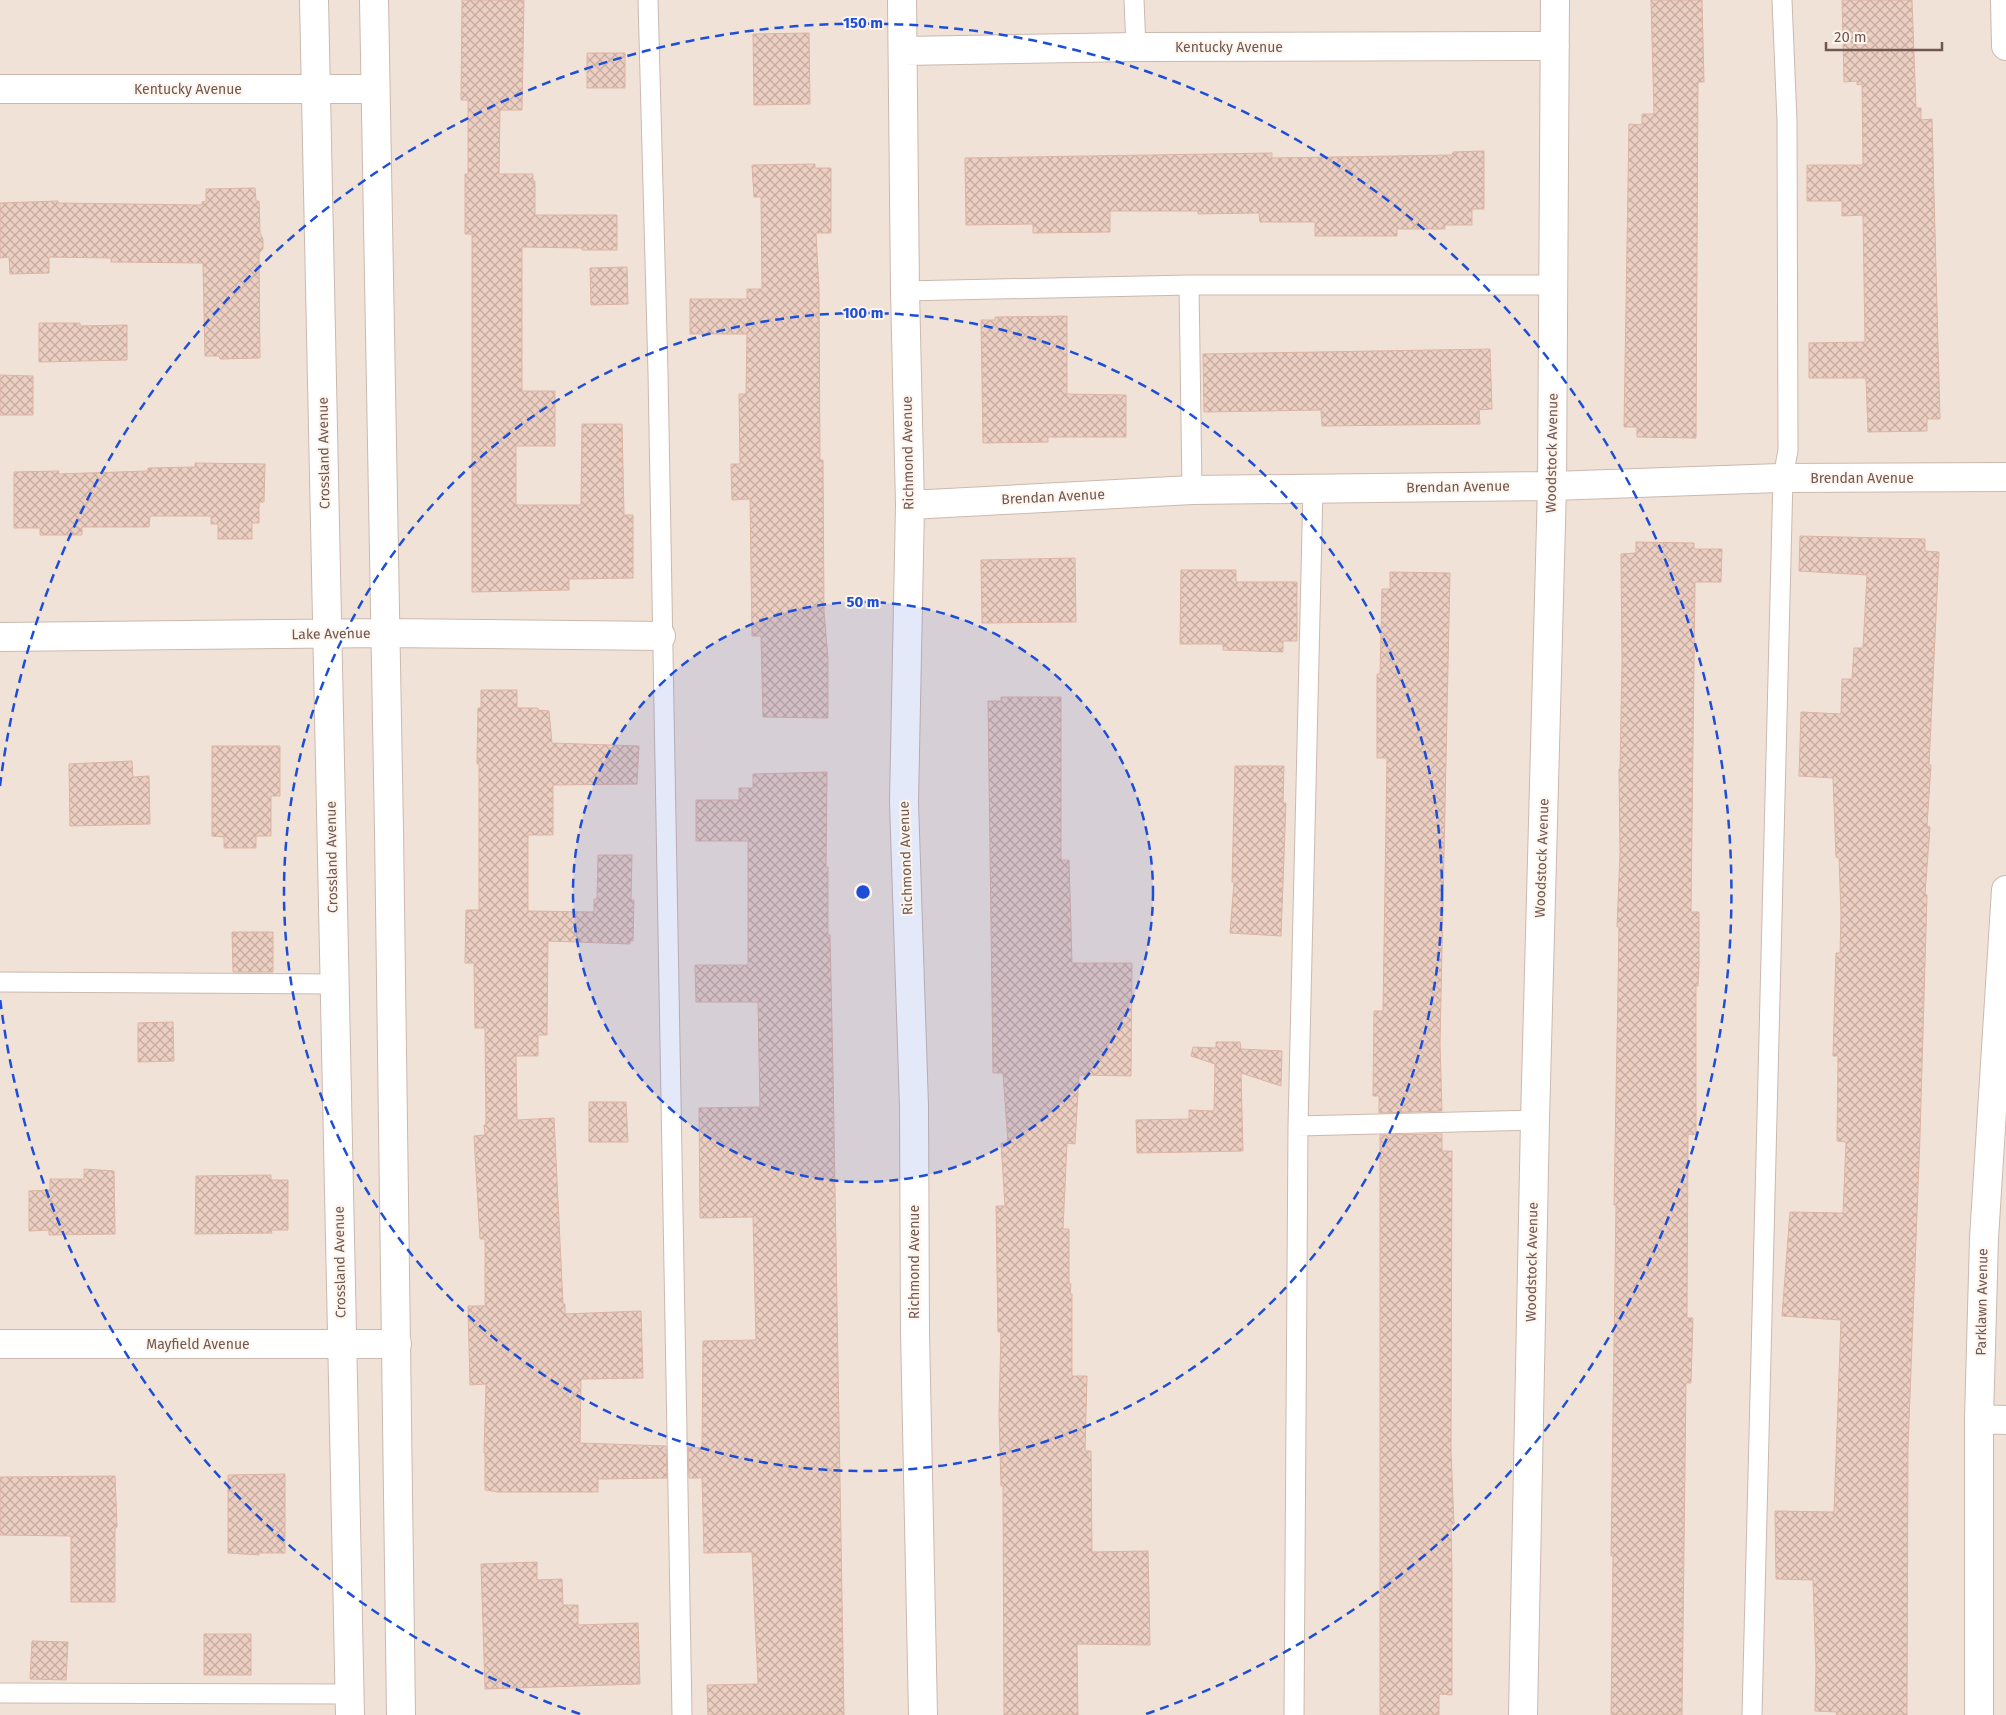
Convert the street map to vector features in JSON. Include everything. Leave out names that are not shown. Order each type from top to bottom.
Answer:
[{"type":"street","name":"Crossland Avenue","points":[[314,0],[350,1705]]},
{"type":"street","points":[[374,0],[401,1715]]},
{"type":"street","name":"Richmond Avenue","points":[[902,0],[905,291],[910,505],[904,802],[914,1106],[915,1342],[923,1715]]},
{"type":"street","name":"Woodstock Avenue","points":[[1523,1715],[1535,1120],[1552,486],[1555,0]]},
{"type":"street","points":[[2005,0],[2006,46]]},
{"type":"street","name":"Kentucky Avenue","points":[[903,51],[1136,47],[1555,46]]},
{"type":"street","name":"Kentucky Avenue","points":[[0,89],[375,89]]},
{"type":"street","name":"Brendan Avenue","points":[[910,505],[1192,490],[1552,486],[1783,478],[2006,477]]},
{"type":"street","name":"Lake Avenue","points":[[0,637],[328,633],[662,636]]},
{"type":"street","name":"Parklawn Avenue","points":[[1979,1715],[1979,1419],[1984,1238],[2006,890]]},
{"type":"street","name":"Mayfield Avenue","points":[[0,1344],[396,1344]]},
{"type":"street","points":[[1979,1419],[2006,1420]]},
{"type":"lane","points":[[648,0],[658,372],[682,1715]]},
{"type":"lane","points":[[1134,0],[1136,47]]},
{"type":"lane","points":[[1752,1715],[1783,478],[1788,450],[1787,121],[1782,0]]},
{"type":"lane","points":[[905,291],[1189,285],[1553,285]]},
{"type":"lane","points":[[1189,285],[1192,490]]},
{"type":"lane","points":[[1294,1715],[1298,1126],[1313,488]]},
{"type":"lane","points":[[0,982],[335,984]]},
{"type":"lane","points":[[1298,1126],[1535,1120]]},
{"type":"lane","points":[[0,1693],[350,1705]]},
{"type":"shaded area","points":[[0,0],[2006,0],[2006,1715],[0,1715]]},
{"type":"building","points":[[462,0],[524,0],[522,110],[500,110],[499,174],[533,174],[533,181],[535,181],[535,215],[617,215],[617,250],[522,247],[522,391],[555,391],[555,446],[516,446],[516,505],[581,505],[582,424],[622,424],[624,515],[633,515],[633,578],[569,579],[569,590],[472,592],[472,234],[465,234],[465,174],[468,174],[468,100],[461,100]]},
{"type":"building","points":[[1651,0],[1702,0],[1704,82],[1698,82],[1696,438],[1637,437],[1637,427],[1624,427],[1629,124],[1642,125],[1642,114],[1654,114]]},
{"type":"building","points":[[1842,0],[1912,0],[1916,108],[1921,108],[1921,120],[1932,119],[1940,419],[1927,419],[1927,431],[1868,432],[1866,378],[1809,378],[1809,343],[1865,342],[1863,215],[1842,216],[1842,201],[1807,201],[1807,165],[1863,165],[1862,84],[1857,85],[1857,81],[1844,82]]},
{"type":"building","points":[[809,33],[810,104],[754,105],[753,34]]},
{"type":"building","points":[[587,53],[625,53],[625,88],[587,88]]},
{"type":"building","points":[[1484,151],[1484,209],[1472,209],[1472,225],[1445,225],[1445,229],[1397,229],[1397,236],[1315,236],[1315,222],[1260,222],[1259,213],[1198,214],[1198,211],[1110,211],[1110,232],[1033,233],[1033,224],[966,225],[965,158],[1272,153],[1272,158],[1452,155],[1453,152]]},
{"type":"building","points":[[815,164],[815,168],[831,168],[831,233],[816,233],[819,289],[820,460],[823,460],[824,612],[828,658],[828,718],[763,717],[761,636],[752,636],[750,499],[732,500],[731,464],[740,464],[739,394],[746,394],[747,334],[690,334],[690,299],[747,299],[747,289],[762,289],[761,197],[754,197],[752,165]]},
{"type":"building","points":[[255,188],[256,201],[259,201],[260,233],[263,239],[263,249],[259,253],[260,358],[220,359],[219,356],[205,356],[203,263],[111,262],[111,258],[49,257],[49,273],[10,274],[9,257],[0,258],[0,203],[58,201],[58,203],[202,205],[202,202],[206,201],[206,189]]},
{"type":"building","points":[[627,267],[628,304],[591,305],[590,268]]},
{"type":"building","points":[[1067,316],[1067,394],[1126,395],[1126,437],[1048,437],[1048,442],[983,443],[981,320],[995,320],[995,317]]},
{"type":"building","points":[[39,323],[80,323],[80,326],[127,325],[127,360],[39,362]]},
{"type":"building","points":[[1490,349],[1492,409],[1479,410],[1480,424],[1322,426],[1321,410],[1204,412],[1203,354]]},
{"type":"building","points":[[0,375],[33,376],[33,415],[0,415]]},
{"type":"building","points":[[195,463],[265,464],[264,502],[259,502],[259,523],[252,523],[252,539],[218,539],[218,524],[211,524],[211,516],[150,516],[149,527],[82,527],[82,535],[40,535],[40,528],[14,528],[14,472],[59,471],[58,474],[148,471],[148,468],[195,467]]},
{"type":"building","points":[[1800,536],[1925,539],[1925,551],[1939,552],[1929,765],[1931,765],[1927,826],[1930,827],[1925,894],[1927,895],[1920,1136],[1908,1447],[1907,1715],[1836,1715],[1837,1712],[1815,1711],[1816,1668],[1813,1580],[1776,1579],[1775,1511],[1834,1512],[1841,1320],[1782,1316],[1790,1212],[1843,1213],[1846,1142],[1837,1141],[1838,1056],[1833,1056],[1836,953],[1840,953],[1841,914],[1839,858],[1836,857],[1833,778],[1799,776],[1801,712],[1841,714],[1842,679],[1852,679],[1854,648],[1863,648],[1867,575],[1799,571]]},
{"type":"building","points":[[1636,542],[1694,543],[1694,549],[1722,549],[1721,582],[1695,582],[1691,912],[1699,912],[1699,964],[1698,986],[1696,986],[1696,1135],[1688,1134],[1687,1318],[1693,1318],[1691,1383],[1686,1383],[1682,1715],[1611,1715],[1613,1556],[1611,1556],[1616,1205],[1614,1205],[1622,663],[1621,554],[1636,553]]},
{"type":"building","points":[[1075,558],[1076,622],[982,623],[981,560]]},
{"type":"building","points":[[1181,570],[1236,570],[1236,582],[1297,582],[1297,641],[1283,641],[1283,652],[1223,650],[1223,644],[1180,644]]},
{"type":"building","points":[[1390,572],[1450,573],[1440,1044],[1442,1111],[1379,1113],[1379,1096],[1373,1096],[1374,1011],[1383,1011],[1387,758],[1377,758],[1377,674],[1380,674],[1382,589],[1390,589]]},
{"type":"building","points":[[481,690],[517,690],[517,708],[538,708],[538,710],[549,711],[552,743],[639,746],[637,784],[553,785],[553,835],[528,835],[528,911],[594,912],[594,899],[597,899],[598,855],[632,855],[631,900],[634,900],[633,941],[630,941],[630,944],[548,941],[547,1035],[538,1035],[538,1056],[516,1056],[517,1120],[554,1118],[565,1314],[641,1311],[643,1378],[581,1379],[580,1443],[666,1446],[667,1478],[598,1479],[598,1492],[498,1492],[485,1490],[486,1384],[470,1385],[468,1306],[485,1306],[485,1239],[480,1239],[474,1136],[485,1135],[485,1028],[475,1028],[474,963],[465,963],[466,910],[479,910],[479,764],[477,764],[477,759],[478,708],[481,708]]},
{"type":"building","points":[[1001,697],[1061,697],[1061,860],[1069,860],[1072,963],[1132,963],[1131,1076],[1079,1075],[1075,1144],[1067,1143],[1063,1229],[1069,1229],[1069,1284],[1071,1284],[1070,1294],[1072,1294],[1072,1376],[1087,1376],[1085,1451],[1091,1451],[1092,1552],[1148,1551],[1150,1645],[1077,1644],[1078,1715],[1004,1715],[1003,1486],[1001,1486],[999,1415],[1001,1332],[998,1332],[996,1206],[1005,1206],[1001,1143],[1008,1143],[1003,1073],[993,1073],[988,701],[1001,701]]},
{"type":"building","points":[[212,746],[280,746],[280,796],[271,796],[271,836],[256,836],[256,848],[224,848],[224,837],[212,836]]},
{"type":"building","points":[[132,761],[133,777],[149,776],[150,824],[70,826],[69,764]]},
{"type":"building","points":[[1235,766],[1284,766],[1283,803],[1286,803],[1281,936],[1230,933],[1234,882],[1232,882]]},
{"type":"building","points":[[827,772],[826,867],[828,867],[828,935],[830,935],[833,1071],[844,1715],[708,1715],[707,1685],[758,1684],[752,1552],[704,1553],[702,1478],[689,1478],[688,1447],[702,1448],[703,1341],[756,1340],[753,1217],[700,1218],[699,1108],[760,1107],[758,1002],[696,1002],[695,965],[748,965],[748,841],[696,841],[696,800],[739,800],[739,788],[753,788],[753,774]]},
{"type":"building","points":[[232,932],[273,932],[273,972],[233,972]]},
{"type":"building","points":[[173,1022],[174,1061],[138,1062],[138,1023]]},
{"type":"building","points":[[1216,1042],[1240,1042],[1241,1049],[1282,1051],[1281,1086],[1241,1073],[1243,1151],[1137,1153],[1136,1120],[1189,1119],[1189,1110],[1214,1111],[1215,1064],[1191,1056],[1193,1047],[1216,1048]]},
{"type":"building","points":[[589,1102],[626,1102],[628,1142],[589,1142]]},
{"type":"building","points":[[1442,1134],[1442,1151],[1452,1151],[1451,1452],[1454,1524],[1451,1524],[1452,1695],[1439,1694],[1439,1715],[1380,1715],[1380,1135]]},
{"type":"building","points":[[84,1169],[114,1171],[115,1234],[49,1235],[49,1230],[29,1231],[29,1191],[50,1190],[50,1179],[84,1179]]},
{"type":"building","points":[[271,1175],[271,1180],[288,1180],[288,1230],[271,1230],[272,1233],[195,1234],[196,1176]]},
{"type":"building","points":[[285,1474],[285,1553],[259,1553],[259,1555],[228,1553],[228,1475]]},
{"type":"building","points":[[115,1476],[117,1527],[115,1528],[115,1602],[71,1602],[71,1536],[0,1535],[0,1477]]},
{"type":"building","points":[[537,1562],[537,1580],[562,1579],[563,1605],[578,1605],[578,1625],[638,1623],[640,1684],[485,1689],[481,1564]]},
{"type":"building","points":[[204,1634],[251,1634],[251,1675],[204,1675]]},
{"type":"building","points":[[32,1641],[68,1642],[66,1680],[30,1679]]}]
